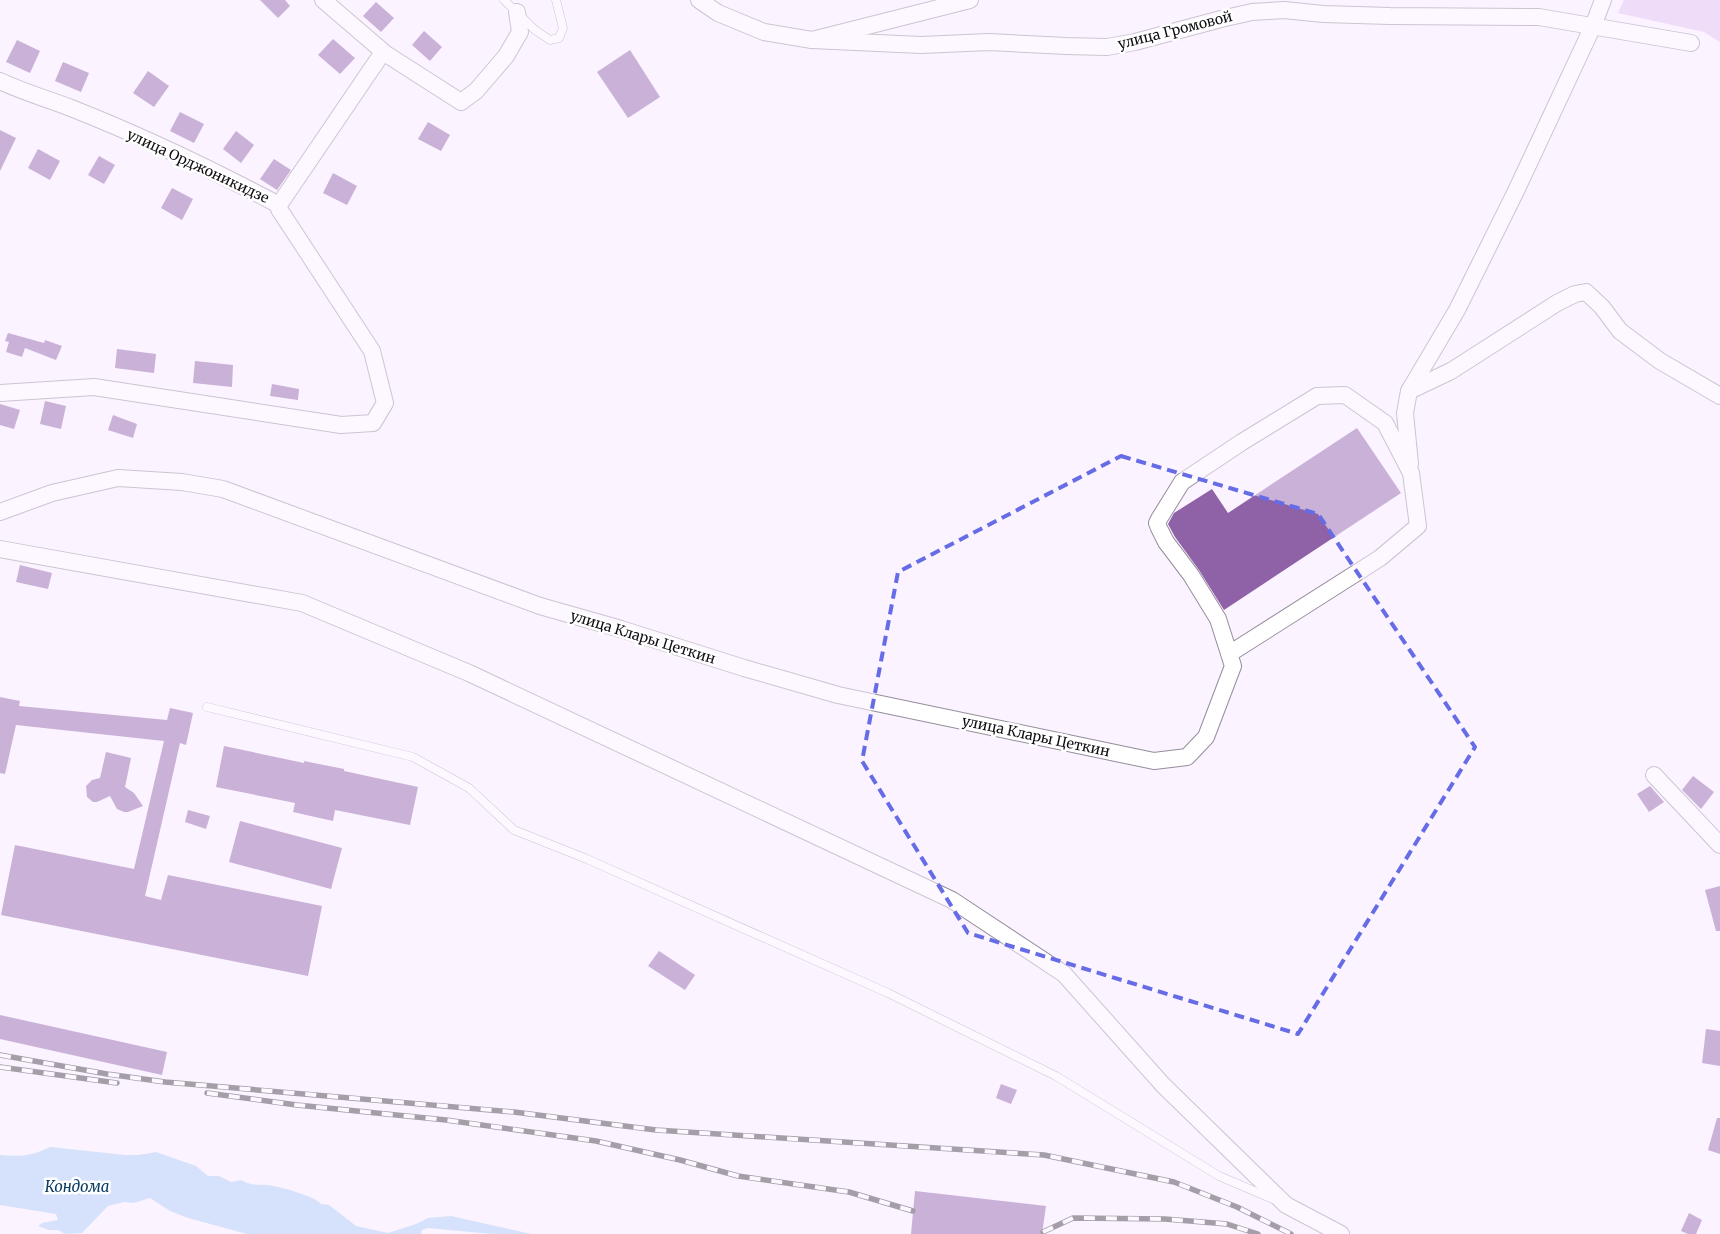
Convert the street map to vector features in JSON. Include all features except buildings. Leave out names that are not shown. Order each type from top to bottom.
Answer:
[{"type":"street","points":[[323,0],[383,52],[461,102],[476,91],[506,56],[520,32],[517,12]]},
{"type":"street","name":"улица Громовой","points":[[699,0],[718,13],[764,32],[812,40],[921,45],[989,42],[1107,47],[1135,42],[1252,12],[1284,10],[1371,16],[1539,17],[1691,43]]},
{"type":"street","points":[[812,40],[970,0]]},
{"type":"street","points":[[1411,473],[1405,413],[1409,391],[1457,310],[1516,191],[1593,26],[1603,0]]},
{"type":"street","name":"улица Орджоникидзе","points":[[0,81],[71,108],[179,155],[279,204],[383,52]]},
{"type":"street","points":[[0,393],[94,387],[341,425],[373,422],[384,403],[372,351],[279,209],[279,204]]},
{"type":"street","points":[[1409,391],[1451,371],[1557,304],[1575,294],[1586,292],[1602,307],[1620,330],[1660,361],[1720,396]]},
{"type":"street","name":"улица Клары Цеткин","points":[[0,512],[52,493],[118,478],[182,482],[223,489],[540,606],[772,676],[838,695],[1154,761],[1187,757],[1206,737],[1233,666],[1229,654],[1218,619],[1191,575],[1166,542],[1157,523],[1182,482],[1317,396],[1345,395],[1385,423],[1411,473],[1418,526],[1380,558],[1229,654]]},
{"type":"street","points":[[0,549],[302,603],[469,673],[952,900],[1064,974],[1163,1085],[1286,1205],[1341,1234]]},
{"type":"street","points":[[1654,775],[1720,844]]},
{"type":"lane","points":[[504,0],[535,30],[550,40],[559,38],[563,28],[556,0]]},
{"type":"lane","points":[[208,708],[413,758],[469,788],[514,830],[588,859],[888,994],[1056,1076],[1219,1176],[1286,1205]]},
{"type":"highlighted area","points":[[1121,456],[1318,514],[1475,747],[1298,1034],[968,933],[862,761],[898,572]]},
{"type":"shaded area","points":[[1624,0],[1720,0],[1720,42],[1704,32],[1618,13]]},
{"type":"water","name":"Кондома","points":[[50,1147],[125,1155],[156,1152],[196,1166],[208,1176],[219,1176],[231,1182],[241,1180],[251,1184],[287,1189],[321,1204],[329,1205],[356,1226],[388,1233],[428,1218],[451,1216],[531,1234],[492,1234],[428,1228],[422,1230],[421,1234],[247,1234],[188,1218],[170,1211],[150,1198],[134,1203],[124,1202],[108,1206],[82,1233],[65,1234],[58,1230],[49,1230],[38,1226],[42,1223],[58,1220],[56,1214],[0,1205],[0,1155],[26,1155]]},
{"type":"railway","points":[[0,1055],[165,1082],[514,1112],[656,1130],[1044,1155],[1174,1182],[1237,1207],[1291,1234]]},
{"type":"railway","points":[[0,1067],[117,1083]]},
{"type":"railway","points":[[207,1093],[297,1105],[446,1120],[596,1141],[680,1160],[738,1176],[849,1192],[913,1211]]},
{"type":"railway","points":[[1043,1232],[1073,1218],[1165,1219],[1227,1224],[1258,1234]]}]
